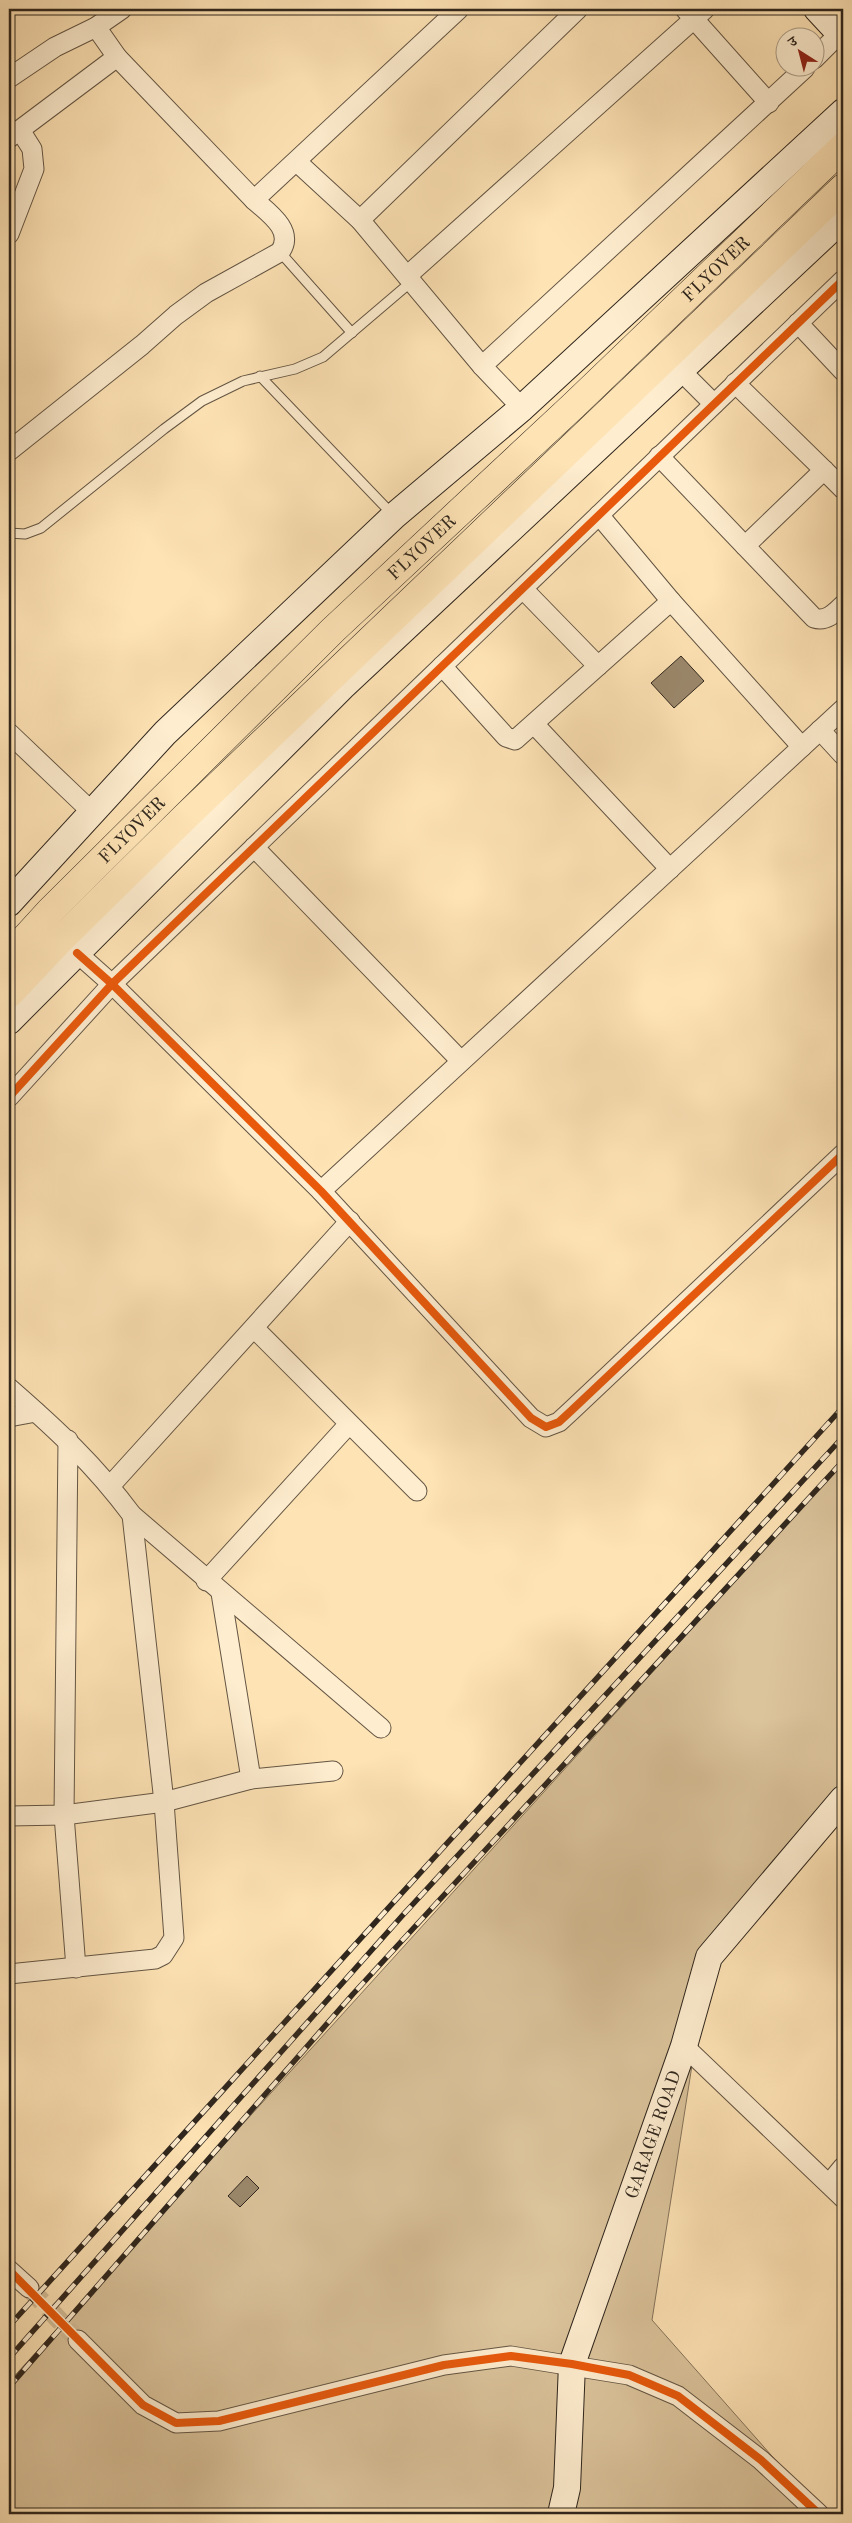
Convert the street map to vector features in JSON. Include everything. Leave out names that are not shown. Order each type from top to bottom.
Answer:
[{"type":"highway","name":"FLYOVER","points":[[9,956],[64,897],[333,630],[573,406],[843,147]]},
{"type":"highway","name":"FLYOVER","points":[[9,994],[61,939],[184,818],[843,188]]},
{"type":"street","points":[[9,78],[55,47],[96,27],[122,9]]},
{"type":"street","points":[[254,200],[297,162],[459,9]]},
{"type":"street","points":[[360,220],[578,9]]},
{"type":"street","points":[[817,9],[842,35],[824,50]]},
{"type":"street","points":[[409,279],[695,12],[769,103]]},
{"type":"street","points":[[9,451],[134,352],[176,314],[206,293],[280,252],[285,245],[285,232],[274,217],[254,200],[117,57],[96,27]]},
{"type":"street","points":[[9,234],[34,169],[32,149],[15,134],[117,57]]},
{"type":"street","points":[[482,366],[795,78]]},
{"type":"street","points":[[9,903],[165,733],[394,516],[522,408],[843,112]]},
{"type":"street","points":[[297,162],[360,220],[482,366],[522,408]]},
{"type":"street","points":[[9,1021],[342,687],[843,218]]},
{"type":"street","points":[[9,1097],[112,984],[843,280]]},
{"type":"street","points":[[798,324],[843,371]]},
{"type":"street","points":[[680,370],[714,404]]},
{"type":"street","points":[[736,384],[843,489]]},
{"type":"street","points":[[659,456],[814,618],[820,620],[828,618],[843,605]]},
{"type":"street","points":[[745,546],[824,470]]},
{"type":"street","points":[[599,515],[671,601],[802,747]]},
{"type":"street","points":[[523,588],[598,666]]},
{"type":"street","points":[[442,666],[506,737],[515,740],[671,601]]},
{"type":"street","points":[[322,1191],[843,709]]},
{"type":"street","points":[[534,724],[670,869]]},
{"type":"street","points":[[820,730],[843,755]]},
{"type":"street","points":[[9,734],[92,812]]},
{"type":"street","points":[[254,847],[462,1061]]},
{"type":"street","points":[[77,953],[112,984],[322,1191],[531,1418],[546,1427],[559,1422],[843,1154]]},
{"type":"street","points":[[110,1486],[350,1221]]},
{"type":"street","points":[[254,1328],[417,1491]]},
{"type":"street","points":[[9,1388],[68,1440],[110,1486],[132,1515],[206,1581],[380,1728]]},
{"type":"street","points":[[9,1417],[36,1412]]},
{"type":"street","points":[[206,1581],[349,1424]]},
{"type":"street","points":[[68,1440],[64,1814],[76,1968]]},
{"type":"street","points":[[9,1974],[155,1959],[163,1955],[171,1947],[174,1938],[164,1802],[132,1515]]},
{"type":"street","points":[[221,1593],[251,1779]]},
{"type":"street","points":[[9,1816],[64,1814],[164,1802],[251,1779],[333,1772]]},
{"type":"street","name":"GARAGE ROAD","points":[[561,2514],[567,2488],[572,2364],[684,2046],[709,1957],[843,1799]]},
{"type":"street","points":[[684,2046],[843,2198]]},
{"type":"street","points":[[829,2184],[843,2167]]},
{"type":"street","points":[[9,2270],[28,2288]]},
{"type":"street","points":[[78,2340],[143,2405],[176,2423],[218,2421],[444,2365],[511,2356],[572,2364],[629,2375],[678,2396],[761,2460],[820,2514]]},
{"type":"lane","points":[[280,252],[352,333]]},
{"type":"lane","points":[[9,533],[25,534],[41,528],[164,429],[202,401],[243,381],[295,369],[323,357],[352,333],[409,279]]},
{"type":"lane","points":[[260,376],[394,516]]},
{"type":"shaded area","points":[[843,1462],[843,1799],[709,1957],[652,2320],[823,2514],[9,2514],[9,2382]]},
{"type":"building","points":[[681,656],[704,681],[674,708],[651,683]]},
{"type":"building","points":[[247,2176],[259,2188],[240,2207],[228,2196]]},
{"type":"tunnel","points":[[29,2288],[78,2340]]},
{"type":"railway","points":[[9,2326],[843,1407]]},
{"type":"railway","points":[[9,2358],[402,1916],[843,1437]]},
{"type":"railway","points":[[9,2387],[353,1994],[843,1461]]},
{"type":"cycle path","points":[[9,1097],[112,984],[843,280]]},
{"type":"cycle path","points":[[77,953],[112,984],[321,1191],[531,1418],[546,1427],[559,1422],[843,1154]]},
{"type":"cycle path","points":[[9,2270],[143,2405],[176,2423],[219,2421],[444,2365],[511,2356],[572,2364],[629,2375],[678,2396],[761,2460],[819,2514]]}]
